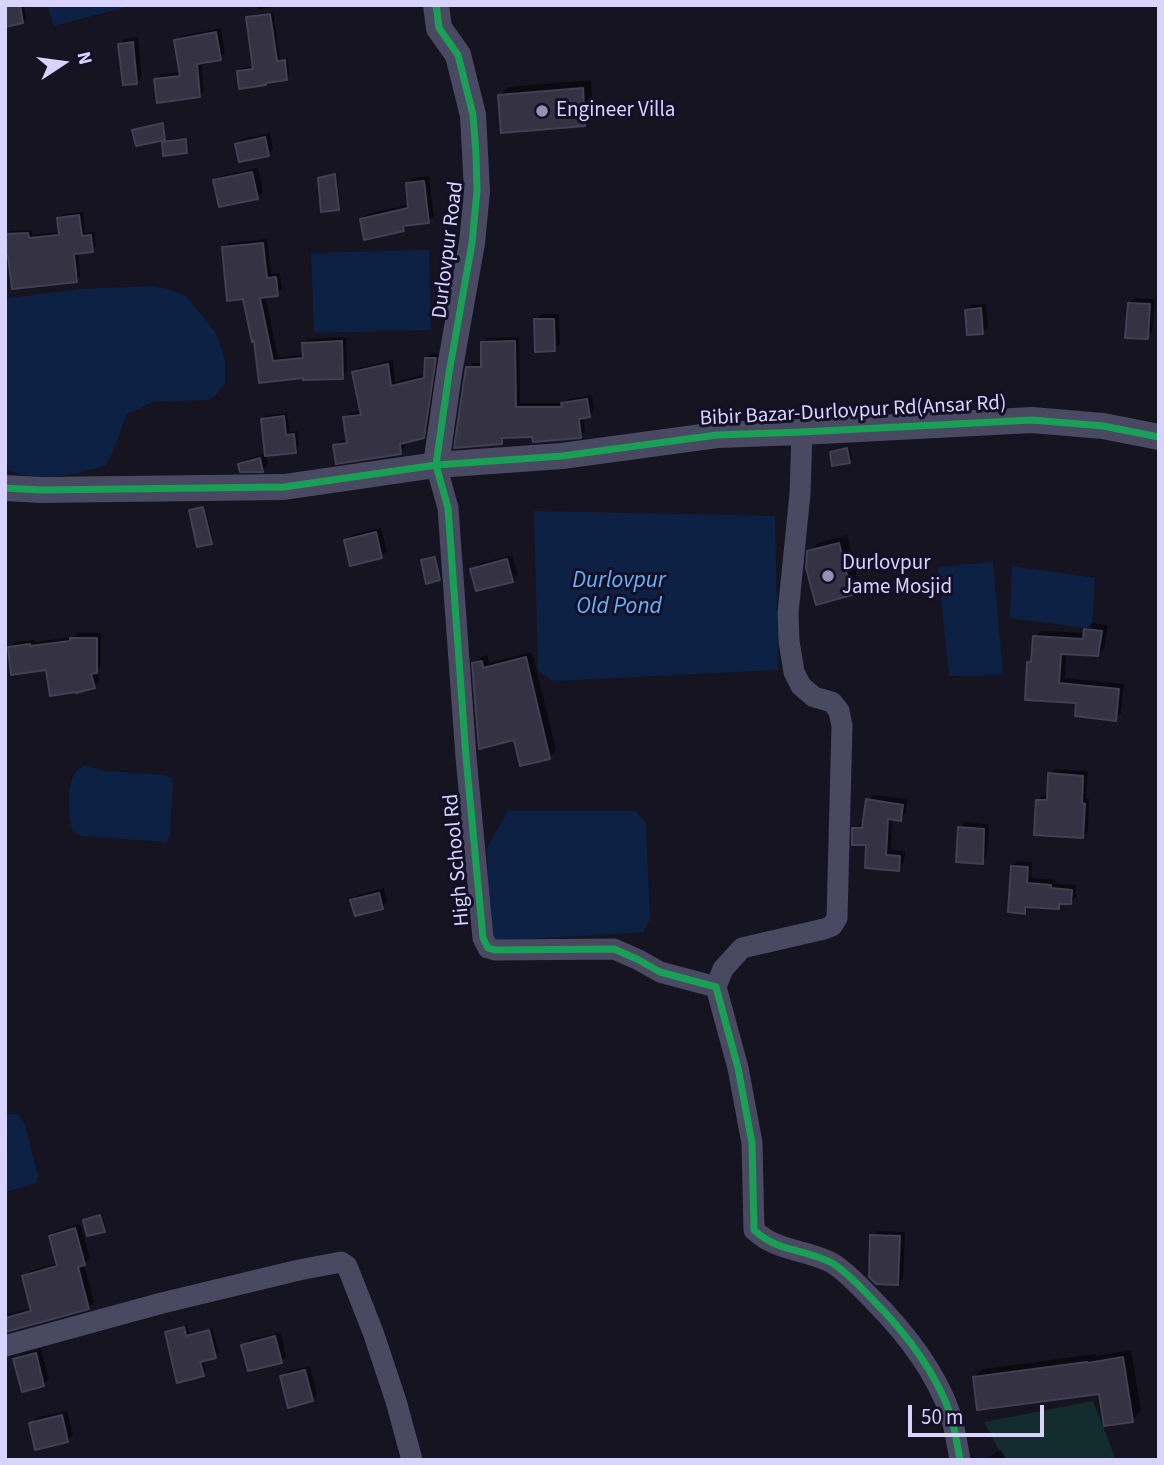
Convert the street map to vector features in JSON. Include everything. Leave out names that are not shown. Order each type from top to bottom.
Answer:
[{"type":"street","name":"Durlovpur Road","points":[[436,5],[439,28],[458,55],[473,115],[477,191],[472,243],[436,465]]},
{"type":"street","name":"Bibir Bazar-Durlovpur Rd(Ansar Rd)","points":[[5,488],[41,490],[284,487],[436,465],[562,456],[717,435],[1032,420],[1103,426],[1159,437]]},
{"type":"street","points":[[802,432],[800,495],[788,612],[789,641],[794,671],[801,686],[814,697],[832,702],[839,711],[842,726],[837,918],[832,926],[824,929],[742,948],[723,969],[716,986],[729,1027],[752,1143],[754,1230],[775,1244],[832,1263],[858,1284],[888,1315],[925,1363],[941,1392],[950,1414],[960,1460]]},
{"type":"street","name":"High School Rd","points":[[436,465],[448,508],[466,757],[483,938],[488,948],[614,949],[660,972],[716,986]]},
{"type":"street","points":[[5,1346],[162,1303],[341,1262],[347,1266],[373,1332],[412,1460]]},
{"type":"green space","points":[[1093,1401],[1116,1460],[1004,1460],[984,1422]]},
{"type":"water","points":[[47,5],[134,5],[54,26]]},
{"type":"water","points":[[429,250],[431,330],[314,333],[311,253]]},
{"type":"water","points":[[150,286],[186,296],[216,333],[225,360],[225,384],[215,396],[206,400],[153,402],[127,414],[106,465],[83,472],[45,477],[9,470],[5,454],[5,301],[8,298],[82,289]]},
{"type":"water","name":"Durlovpur Old Pond","points":[[534,511],[775,516],[778,670],[553,681],[538,671]]},
{"type":"water","points":[[993,562],[1003,675],[949,676],[938,567]]},
{"type":"water","points":[[1012,566],[1095,578],[1092,629],[1010,618]]},
{"type":"water","points":[[84,766],[172,778],[170,834],[167,842],[82,836],[73,832],[69,806],[70,786],[77,770]]},
{"type":"water","points":[[508,811],[636,811],[646,823],[650,919],[643,932],[495,941],[489,929],[487,848]]},
{"type":"water","points":[[5,1114],[18,1114],[25,1125],[38,1176],[36,1183],[5,1192]]},
{"type":"building","points":[[5,5],[20,5],[23,23],[5,27]]},
{"type":"building","points":[[270,14],[277,61],[285,60],[287,80],[239,89],[237,71],[253,69],[246,17]]},
{"type":"building","points":[[216,32],[221,60],[197,64],[200,97],[157,103],[154,79],[180,76],[174,40]]},
{"type":"building","points":[[133,42],[137,84],[123,85],[118,44]]},
{"type":"building","name":"Engineer Villa","points":[[583,88],[585,126],[501,133],[498,95]]},
{"type":"building","points":[[163,123],[165,140],[136,146],[132,130]]},
{"type":"building","points":[[265,137],[269,156],[239,162],[235,144]]},
{"type":"building","points":[[186,139],[187,153],[163,156],[162,142]]},
{"type":"building","points":[[252,172],[258,199],[219,207],[213,180]]},
{"type":"building","points":[[335,174],[339,210],[321,212],[318,178]]},
{"type":"building","points":[[424,181],[429,223],[403,226],[404,231],[364,240],[360,219],[408,208],[406,183]]},
{"type":"building","points":[[79,215],[82,236],[91,235],[93,252],[74,254],[77,282],[12,289],[5,234],[28,233],[29,238],[59,235],[57,218]]},
{"type":"building","points":[[263,243],[267,278],[276,277],[278,296],[260,298],[273,361],[303,358],[302,343],[342,341],[343,379],[303,378],[259,383],[254,341],[252,342],[243,299],[227,301],[222,247]]},
{"type":"building","points":[[1128,303],[1150,304],[1148,339],[1125,338]]},
{"type":"building","points":[[981,308],[983,334],[967,335],[965,310]]},
{"type":"building","points":[[534,319],[554,319],[555,351],[535,352]]},
{"type":"building","points":[[515,341],[516,407],[562,407],[561,403],[587,399],[590,417],[579,419],[581,438],[533,442],[532,437],[502,438],[502,444],[454,448],[466,367],[481,367],[481,342]]},
{"type":"building","points":[[425,358],[436,358],[424,438],[400,444],[401,454],[336,464],[333,445],[347,443],[343,417],[361,415],[352,372],[388,364],[391,386],[424,378]]},
{"type":"building","points":[[284,416],[286,435],[294,434],[296,453],[265,456],[261,419]]},
{"type":"building","points":[[847,448],[850,463],[832,466],[830,452]]},
{"type":"building","points":[[260,458],[263,472],[240,472],[238,464]]},
{"type":"building","points":[[203,507],[212,544],[197,547],[189,510]]},
{"type":"building","points":[[376,532],[382,558],[350,566],[344,540]]},
{"type":"building","points":[[839,543],[852,595],[816,605],[806,568],[807,551]]},
{"type":"building","points":[[435,557],[440,580],[426,584],[421,560]]},
{"type":"building","points":[[507,559],[513,582],[476,591],[470,569]]},
{"type":"building","points":[[1084,629],[1102,631],[1098,656],[1061,654],[1059,683],[1119,689],[1116,721],[1075,716],[1076,703],[1025,700],[1027,662],[1031,662],[1033,636],[1083,639]]},
{"type":"building","points":[[70,638],[97,638],[97,673],[91,674],[95,688],[50,696],[46,670],[11,675],[8,647],[70,641]]},
{"type":"building","points":[[526,657],[550,759],[520,766],[514,740],[479,749],[472,663],[482,661],[483,668]]},
{"type":"building","points":[[1048,773],[1083,776],[1083,838],[1034,835],[1036,800],[1047,800]]},
{"type":"building","points":[[866,799],[903,805],[901,821],[888,819],[886,855],[900,856],[899,871],[865,868],[866,845],[852,845],[852,828],[862,828]]},
{"type":"building","points":[[958,827],[984,829],[983,864],[956,862]]},
{"type":"building","points":[[1011,866],[1028,867],[1027,883],[1072,890],[1071,904],[1059,904],[1059,909],[1025,907],[1025,914],[1008,912]]},
{"type":"building","points":[[379,893],[383,909],[355,916],[350,900]]},
{"type":"building","points":[[100,1215],[105,1232],[87,1236],[83,1220]]},
{"type":"building","points":[[75,1228],[85,1265],[78,1267],[89,1309],[5,1332],[5,1318],[31,1311],[22,1276],[57,1266],[49,1236]]},
{"type":"building","points":[[870,1235],[900,1236],[898,1285],[876,1284],[869,1277]]},
{"type":"building","points":[[184,1327],[186,1336],[209,1330],[216,1358],[200,1362],[204,1376],[177,1383],[165,1332]]},
{"type":"building","points":[[275,1336],[282,1363],[248,1371],[241,1345]]},
{"type":"building","points":[[36,1353],[44,1386],[22,1392],[13,1359]]},
{"type":"building","points":[[1123,1357],[1133,1422],[1104,1426],[1099,1394],[977,1410],[973,1377]]},
{"type":"building","points":[[305,1370],[313,1401],[288,1408],[280,1376]]},
{"type":"building","points":[[62,1415],[68,1442],[35,1450],[29,1423]]},
{"type":"cycle path","points":[[436,5],[439,28],[458,55],[473,115],[476,154],[477,191],[472,243],[436,465],[448,508],[466,757],[483,938],[488,948],[495,950],[614,949],[660,972],[716,987],[738,1068],[752,1143],[754,1230],[772,1242],[832,1263],[848,1275],[895,1324],[936,1381],[952,1419],[960,1460]]},
{"type":"cycle path","points":[[5,488],[41,490],[284,487],[436,465],[562,456],[717,435],[1032,420],[1103,426],[1159,437]]},
{"type":"place","name":"Engineer Villa","points":[[542,111]]},
{"type":"place","name":"Durlovpur Jame Mosjid","points":[[828,576]]}]
